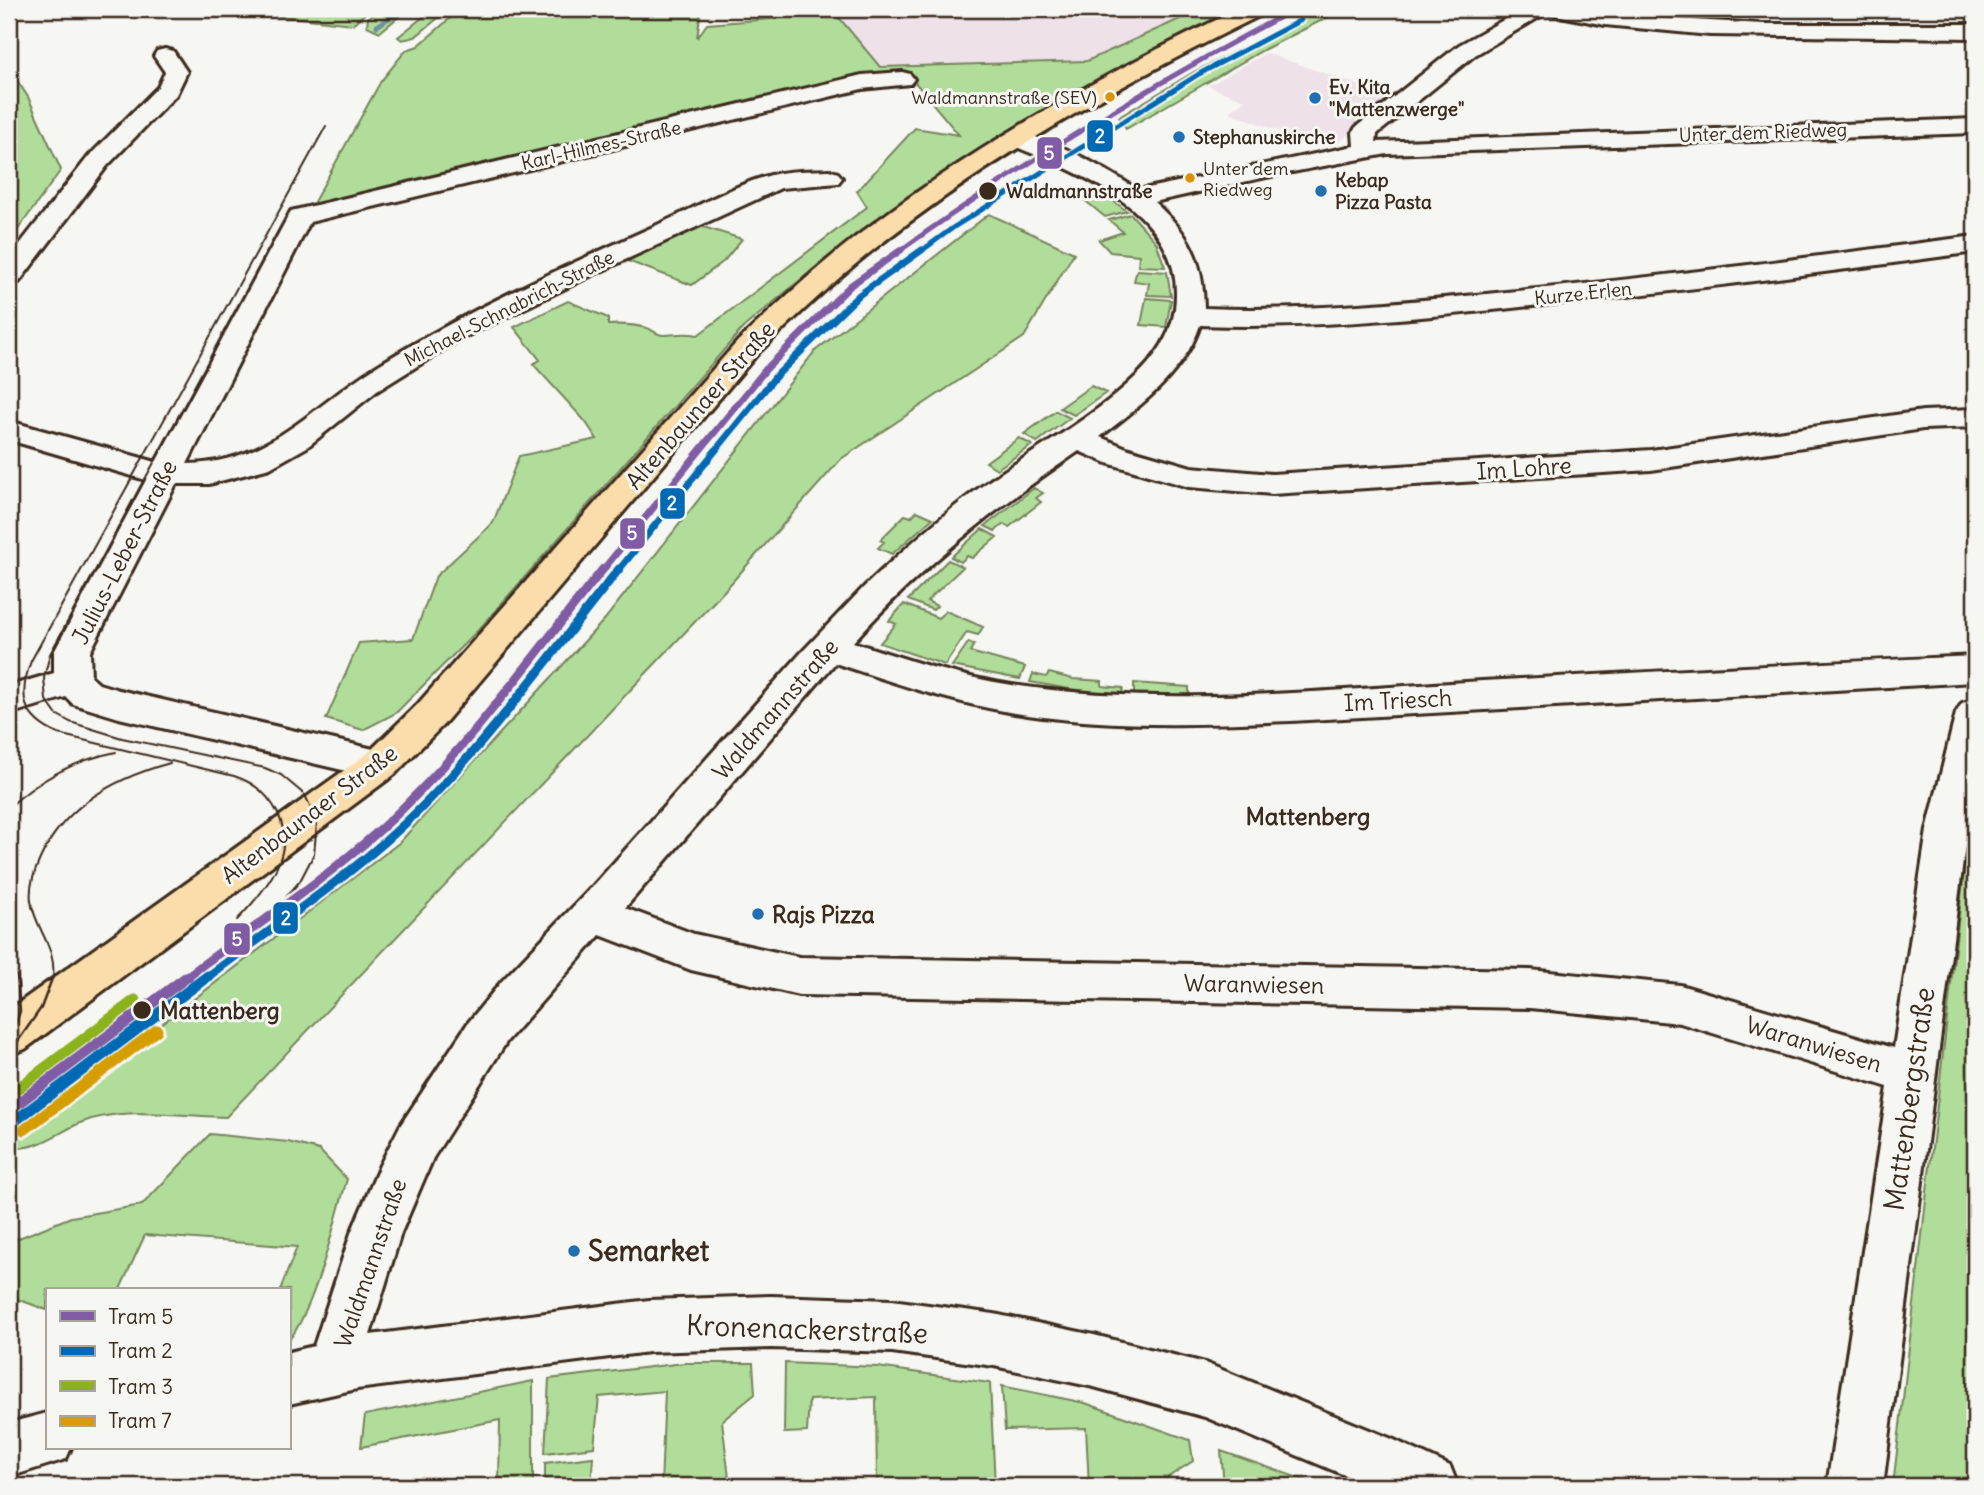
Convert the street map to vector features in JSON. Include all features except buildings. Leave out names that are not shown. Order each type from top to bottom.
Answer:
[{"type":"main road","name":"Altenbaunaer Straße","points":[[9,1035],[381,764],[430,715],[748,346],[790,304],[868,241],[1018,139],[1150,62],[1255,9]]},
{"type":"street","points":[[1369,149],[1364,142],[1365,132],[1467,50],[1538,9]]},
{"type":"street","points":[[1554,9],[1592,17],[1677,26],[1975,31]]},
{"type":"street","points":[[9,276],[99,161],[168,90],[176,72],[165,56]]},
{"type":"street","name":"Karl-Hilmes-Straße","points":[[300,217],[862,82],[902,79]]},
{"type":"street","name":"Unter dem Riedweg","points":[[1136,198],[1204,181],[1369,149],[1458,142],[1975,126]]},
{"type":"street","name":"Waldmannstraße","points":[[311,1373],[373,1242],[409,1155],[497,1019],[775,710],[828,647],[925,550],[998,491],[1129,400],[1160,369],[1179,342],[1190,316],[1192,288],[1185,262],[1153,213],[1136,198],[1090,170],[1018,139]]},
{"type":"street","name":"Michael-Schnabrich-Straße","points":[[9,430],[134,468],[164,474],[209,474],[259,461],[296,440],[366,385],[421,351],[531,294],[776,181],[830,178]]},
{"type":"street","name":"Julius-Leber-Straße","points":[[73,681],[72,652],[300,217]]},
{"type":"street","name":"Kurze Erlen","points":[[1190,316],[1284,319],[1342,317],[1594,292],[1975,244]]},
{"type":"street","name":"Im Lohre","points":[[1076,438],[1118,456],[1189,477],[1272,484],[1651,460],[1923,420],[1975,418]]},
{"type":"street","name":"Im Triesch","points":[[828,647],[946,684],[1010,698],[1104,709],[1232,710],[1653,684],[1975,669]]},
{"type":"street","points":[[9,700],[73,681],[86,694],[119,704],[381,764]]},
{"type":"street","name":"Mattenbergstraße","points":[[1855,1486],[1947,830],[1975,713]]},
{"type":"street","name":"Waranwiesen","points":[[593,914],[691,952],[799,976],[1530,989],[1680,1004],[1912,1074]]},
{"type":"street","name":"Kronenackerstraße","points":[[311,1373],[649,1326],[771,1322],[892,1326],[994,1340],[1094,1361],[1205,1390],[1373,1458],[1430,1486]]},
{"type":"street","points":[[9,1450],[46,1440]]},
{"type":"shaded area","points":[[832,9],[1202,9],[1087,61],[880,67]]},
{"type":"shaded area","name":"Ev. Kita \"Mattenzwerge\"","points":[[1266,53],[1392,97],[1337,144],[1321,147],[1229,112],[1245,100],[1208,86]]},
{"type":"green space","points":[[216,9],[370,9],[353,24]]},
{"type":"green space","points":[[381,9],[408,9],[380,32],[367,26],[368,18]]},
{"type":"green space","points":[[433,9],[449,9],[415,37],[402,40],[398,37]]},
{"type":"green space","points":[[461,9],[701,9],[697,38],[707,24],[771,19],[832,9],[880,67],[1087,61],[1202,9],[1241,9],[1160,47],[998,143],[824,260],[744,327],[481,627],[396,713],[363,730],[326,719],[359,643],[413,639],[436,576],[493,523],[519,456],[597,439],[585,421],[533,364],[540,360],[514,327],[568,301],[608,318],[608,325],[642,327],[661,335],[698,335],[867,207],[857,191],[915,128],[959,135],[909,75],[310,209],[381,81],[406,50],[418,46]]},
{"type":"green space","points":[[1319,9],[1344,9],[1265,49],[1126,129],[1119,117],[1194,72]]},
{"type":"green space","points":[[9,68],[28,97],[61,170],[9,242]]},
{"type":"green space","points":[[1102,193],[1127,211],[1105,217],[1083,199]]},
{"type":"green space","points":[[989,214],[1074,253],[1024,337],[841,459],[725,590],[226,1117],[152,1113],[114,1115],[80,1123],[28,1147],[9,1147],[9,1140],[399,843],[605,619],[815,351]]},
{"type":"green space","points":[[1131,214],[1156,242],[1165,267],[1138,266],[1139,255],[1110,252],[1099,240],[1123,232],[1109,220]]},
{"type":"green space","points":[[697,225],[742,239],[724,261],[692,285],[622,259]]},
{"type":"green space","points":[[1137,270],[1167,272],[1171,296],[1147,295],[1149,283],[1134,281]]},
{"type":"green space","points":[[1146,298],[1171,300],[1166,327],[1141,325]]},
{"type":"green space","points":[[1091,386],[1106,393],[1074,415],[1060,408]]},
{"type":"green space","points":[[1056,411],[1070,418],[1037,442],[1024,434]]},
{"type":"green space","points":[[1019,438],[1032,445],[997,469],[986,462]]},
{"type":"green space","points":[[1034,488],[1043,493],[1036,498],[1041,502],[1009,527],[1004,524],[995,531],[985,526]]},
{"type":"green space","points":[[917,511],[933,518],[892,554],[878,548],[884,542],[880,540],[905,515],[911,517]]},
{"type":"green space","points":[[982,529],[997,537],[972,558],[967,556],[961,562],[951,557]]},
{"type":"green space","points":[[948,560],[963,567],[927,601],[937,606],[933,610],[908,600]]},
{"type":"green space","points":[[904,604],[938,618],[946,611],[983,627],[978,635],[967,632],[945,665],[880,643],[896,624],[889,621]]},
{"type":"green space","points":[[968,643],[974,644],[970,652],[1025,667],[1020,679],[952,666]]},
{"type":"green space","points":[[1049,673],[1073,679],[1102,681],[1102,686],[1123,688],[1122,694],[1030,682],[1033,674],[1046,677]]},
{"type":"green space","points":[[1134,683],[1189,687],[1189,696],[1134,694]]},
{"type":"green space","points":[[1975,807],[1975,1486],[1893,1486],[1968,837]]},
{"type":"green space","points":[[210,1134],[288,1142],[319,1150],[347,1179],[316,1286],[308,1307],[290,1338],[290,1288],[281,1288],[297,1247],[145,1235],[120,1288],[46,1288],[46,1310],[9,1296],[9,1242],[71,1217],[142,1205]]},
{"type":"green space","points":[[684,1363],[753,1363],[755,1394],[722,1421],[730,1486],[661,1486],[665,1391],[599,1397],[594,1447],[545,1453],[549,1379]]},
{"type":"green space","points":[[785,1363],[878,1367],[990,1383],[995,1486],[877,1486],[876,1397],[809,1400],[807,1432],[784,1433]]},
{"type":"green space","points":[[533,1381],[533,1486],[499,1486],[500,1420],[361,1447],[365,1415]]},
{"type":"green space","points":[[1002,1386],[1085,1403],[1190,1440],[1193,1461],[1159,1483],[1159,1486],[1089,1486],[1086,1428],[1005,1430]]},
{"type":"green space","points":[[1221,1451],[1313,1483],[1320,1486],[1224,1486]]},
{"type":"green space","points":[[593,1457],[591,1486],[545,1486],[545,1463]]},
{"type":"waterway","points":[[377,26],[403,9]]},
{"type":"tram line","name":"5","points":[[9,1110],[356,850],[409,803],[446,763],[766,369],[851,285],[947,217],[1193,63],[1295,9]]},
{"type":"tram line","name":"2","points":[[16,1120],[363,860],[417,812],[456,771],[775,377],[859,295],[954,227],[1199,74],[1301,20]]},
{"type":"tram line","points":[[237,920],[269,882],[282,852],[284,837],[281,821],[265,795],[234,776],[58,734],[46,728],[30,713],[24,695],[25,685],[31,661],[326,126]]},
{"type":"tram line","points":[[207,365],[50,654],[44,678],[46,700],[56,714],[70,722],[122,738],[265,768],[281,775],[305,795],[317,822],[314,854],[300,881],[273,912]]},
{"type":"tram line","points":[[9,807],[59,772],[86,760],[116,752]]},
{"type":"tram line","points":[[53,976],[52,957],[33,911],[31,895],[36,869],[50,840],[63,823],[93,796],[130,777],[170,763]]},
{"type":"tram line","points":[[9,956],[17,978]]},
{"type":"tram line","points":[[9,1044],[20,1011],[17,976]]},
{"type":"tram line","points":[[9,1054],[41,1008],[53,976]]},
{"type":"tram line","name":"3","points":[[9,1095],[135,1000]]},
{"type":"tram line","name":"7","points":[[24,1130],[157,1030]]},
{"type":"place","name":"Waldmannstraße (SEV)","points":[[1110,97]]},
{"type":"place","name":"Ev. Kita \"Mattenzwerge\"","points":[[1315,98]]},
{"type":"place","name":"Stephanuskirche","points":[[1179,137]]},
{"type":"place","name":"Unter dem Riedweg","points":[[1190,178]]},
{"type":"place","name":"Waldmannstraße","points":[[988,191]]},
{"type":"place","name":"Kebap Pizza Pasta","points":[[1321,191]]},
{"type":"place","name":"Rajs Pizza","points":[[758,914]]},
{"type":"place","name":"Mattenberg","points":[[142,1010]]},
{"type":"place","name":"Semarket","points":[[574,1251]]},
{"type":"district","name":"Mattenberg","points":[[1308,816]]}]
